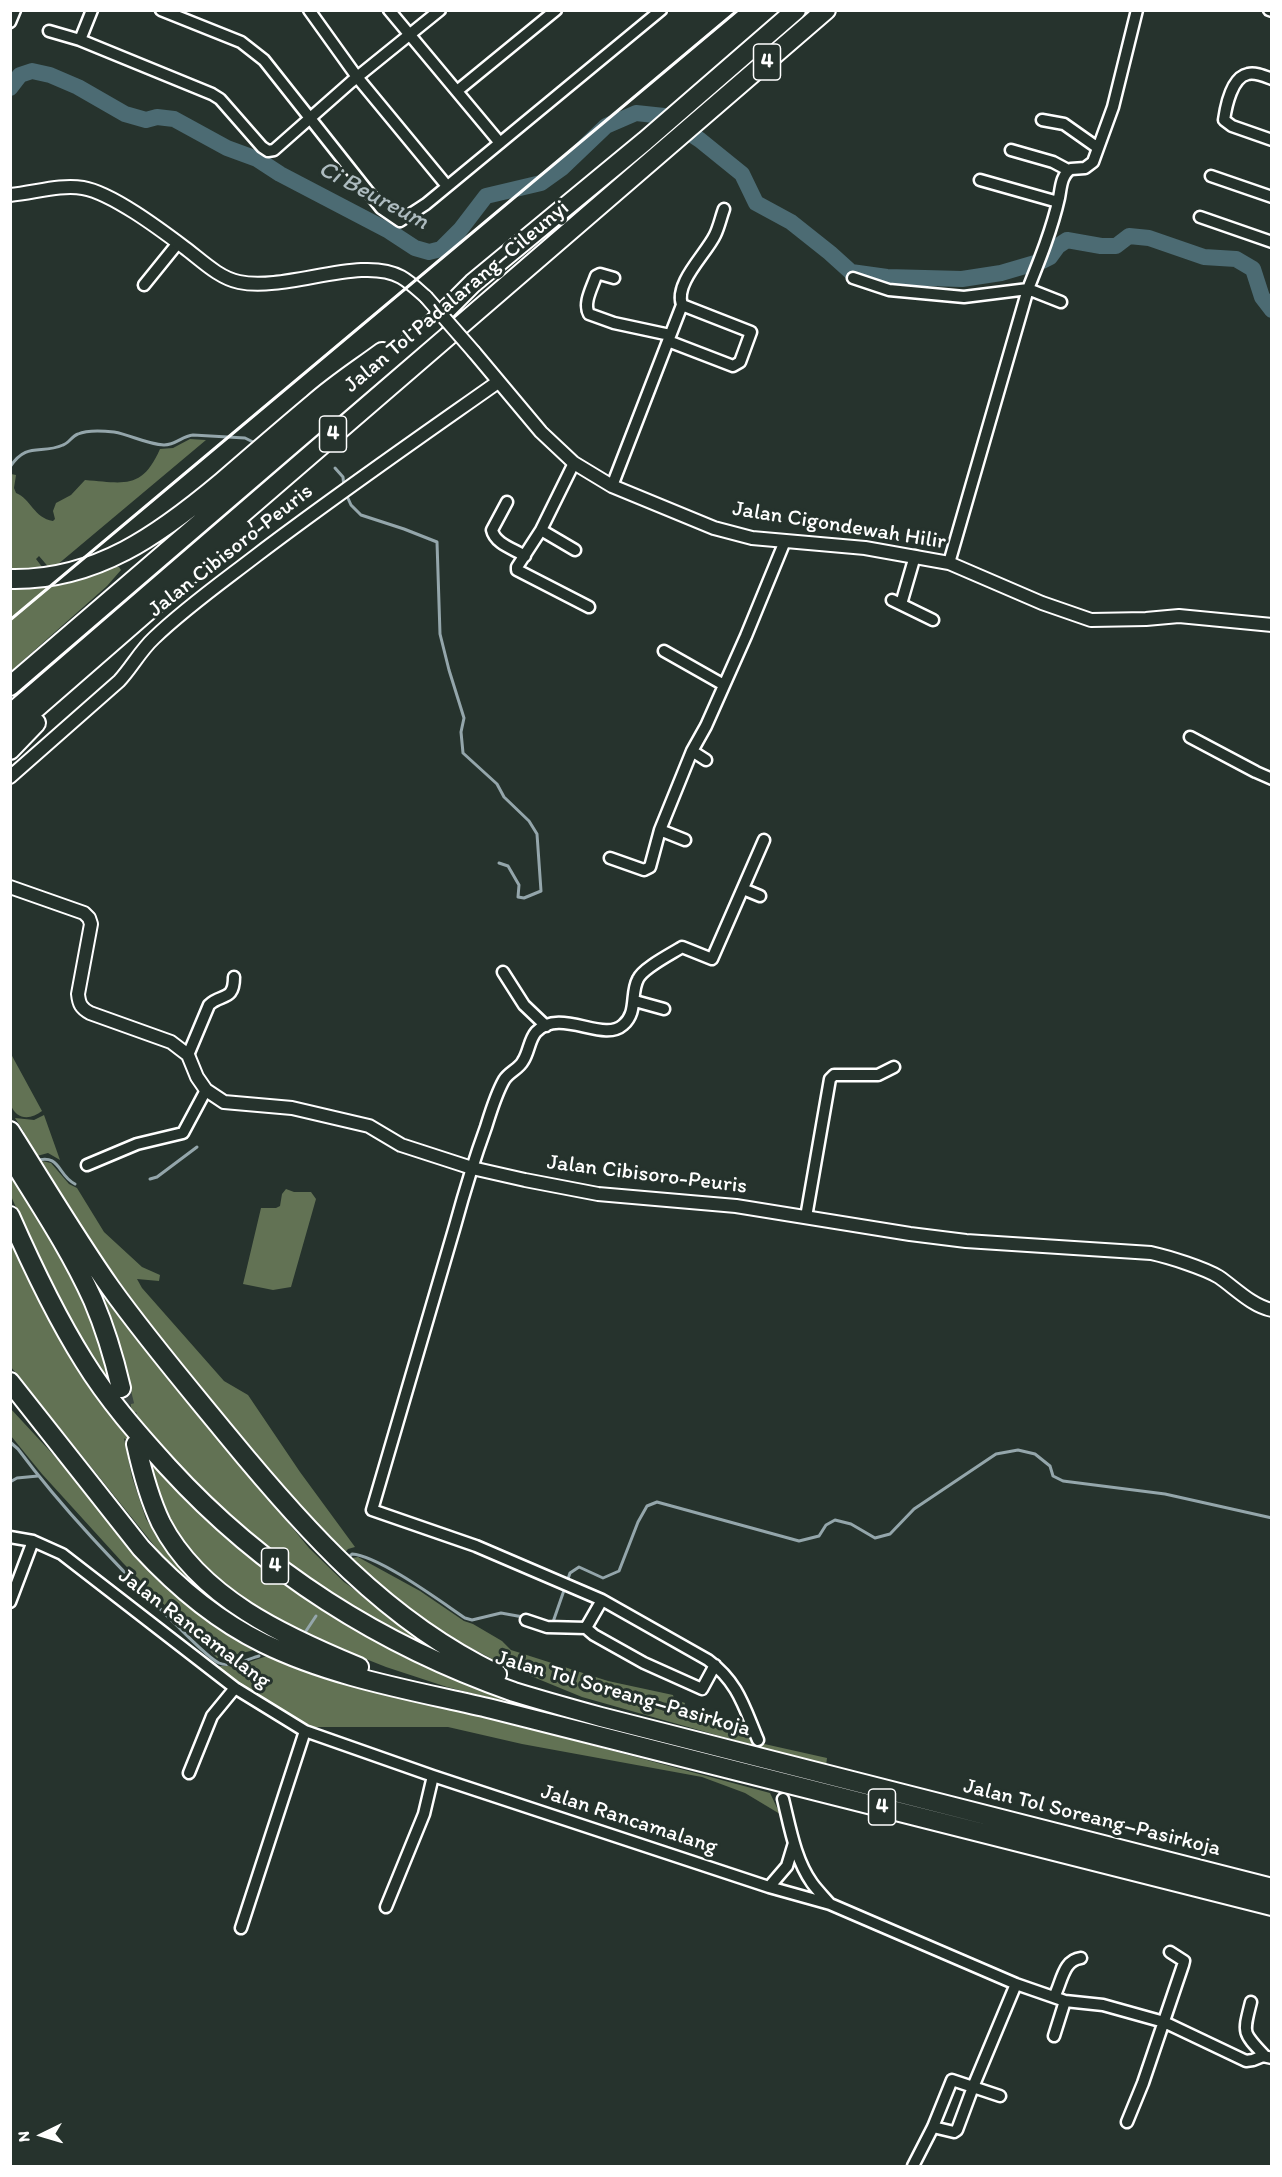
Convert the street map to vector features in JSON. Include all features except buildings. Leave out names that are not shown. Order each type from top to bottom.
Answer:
[{"type":"highway","name":"Jalan Tol Padalarang–Cileunyi","points":[[10,686],[434,322],[473,283],[645,141],[796,10]]},
{"type":"highway","name":"Jalan Tol Padalarang–Cileunyi","points":[[10,714],[826,10]]},
{"type":"highway","points":[[10,579],[50,576],[84,568],[144,542],[204,497],[315,402],[473,283]]},
{"type":"highway","points":[[10,731],[292,483],[344,434],[391,384]]},
{"type":"highway","points":[[10,750],[166,596]]},
{"type":"highway","points":[[12,1129],[82,1260],[121,1388]]},
{"type":"highway","points":[[10,1156],[82,1260],[270,1486],[313,1535],[354,1575],[403,1617],[464,1657],[530,1689],[601,1717]]},
{"type":"highway","name":"Jalan Tol Soreang–Pasirkoja","points":[[10,1216],[44,1292],[85,1362],[134,1428],[213,1513],[274,1565],[346,1614],[416,1651],[515,1692],[601,1717],[1272,1888]]},
{"type":"highway","name":"Jalan Tol Soreang–Pasirkoja","points":[[10,1382],[157,1565],[198,1602],[243,1633],[280,1651],[324,1667],[380,1683],[492,1709],[1272,1906]]},
{"type":"highway","points":[[10,1392],[64,1451]]},
{"type":"highway","points":[[136,1444],[148,1491],[167,1534],[194,1570],[223,1595],[263,1620],[341,1659],[388,1677],[492,1709]]},
{"type":"street","points":[[10,22],[15,10]]},
{"type":"street","points":[[80,40],[92,10]]},
{"type":"street","points":[[161,10],[241,42],[264,60],[381,208],[400,221],[415,212],[661,10]]},
{"type":"street","points":[[309,10],[357,77],[447,186]]},
{"type":"street","points":[[389,10],[500,143]]},
{"type":"street","points":[[49,31],[80,40],[212,94],[220,99],[268,151],[274,150],[357,77],[440,10]]},
{"type":"street","points":[[457,91],[556,10]]},
{"type":"street","points":[[1011,150],[1053,162],[1068,170],[1088,167],[1098,148],[1113,107],[1137,10]]},
{"type":"street","points":[[1272,78],[1250,73],[1240,77],[1235,84],[1224,120],[1232,126],[1272,140]]},
{"type":"street","points":[[1042,120],[1064,124],[1098,148]]},
{"type":"street","points":[[949,563],[1028,289],[1044,248],[1064,175],[1068,170]]},
{"type":"street","points":[[1211,176],[1272,197]]},
{"type":"street","points":[[981,180],[1058,202]]},
{"type":"street","name":"Jalan Cigondewah Hilir","points":[[10,195],[66,187],[84,188],[110,199],[178,243],[210,267],[239,282],[276,283],[370,269],[400,277],[426,297],[552,444],[574,463],[612,486],[722,531],[752,538],[915,556],[949,563],[1042,603],[1091,620],[1179,616],[1272,625]]},
{"type":"street","points":[[612,486],[681,305],[681,294],[694,264],[714,237],[724,208]]},
{"type":"street","points":[[1200,217],[1272,242]]},
{"type":"street","points":[[144,285],[178,243]]},
{"type":"street","points":[[614,278],[600,274],[596,276],[586,305],[589,314],[669,338],[733,366],[740,363],[751,332],[681,305]]},
{"type":"street","points":[[853,278],[889,290],[964,297],[1028,289],[1061,302]]},
{"type":"street","name":"Jalan Cibisoro-Peuris","points":[[10,777],[119,681],[144,648],[158,634],[232,574],[336,496],[498,382]]},
{"type":"street","points":[[574,463],[541,530],[517,567],[518,572],[589,607]]},
{"type":"street","points":[[507,502],[492,530],[493,535],[498,541],[525,555]]},
{"type":"street","points":[[541,530],[575,550]]},
{"type":"street","points":[[610,858],[646,870],[650,867],[660,830],[692,751],[785,541]]},
{"type":"street","points":[[915,556],[896,602],[933,620]]},
{"type":"street","points":[[664,651],[723,685]]},
{"type":"street","points":[[1190,737],[1272,778]]},
{"type":"street","points":[[692,751],[706,760]]},
{"type":"street","points":[[660,830],[685,840]]},
{"type":"street","points":[[758,1740],[735,1686],[715,1665],[602,1600],[476,1546],[372,1510],[472,1168],[495,1099],[504,1080],[522,1063],[537,1031],[546,1026],[572,1022],[595,1028],[614,1029],[622,1026],[631,1017],[635,1001],[635,987],[640,975],[682,947],[712,959],[764,840]]},
{"type":"street","points":[[10,887],[84,913],[89,918],[91,924],[78,994],[82,1008],[90,1013],[171,1042],[188,1055],[197,1077],[206,1090],[188,1128],[183,1133],[137,1144],[87,1165]]},
{"type":"street","points":[[743,889],[760,896]]},
{"type":"street","points":[[503,972],[524,1005],[546,1026]]},
{"type":"street","points":[[188,1055],[209,1005],[215,1000],[230,995],[234,977]]},
{"type":"street","points":[[635,1001],[664,1009]]},
{"type":"street","points":[[806,1217],[830,1079],[834,1075],[878,1075],[894,1067]]},
{"type":"street","name":"Jalan Cibisoro-Peuris","points":[[206,1090],[224,1102],[292,1108],[369,1126],[401,1144],[472,1168],[598,1194],[736,1206],[966,1241],[1151,1253],[1166,1256],[1218,1276],[1256,1304],[1272,1310]]},
{"type":"street","name":"Jalan Rancamalang","points":[[10,1537],[33,1541],[62,1554],[215,1670],[235,1688],[305,1731],[433,1776],[769,1887],[831,1904],[1016,1984],[1060,1992],[1164,2022],[1239,2059],[1246,2061],[1264,2057]]},
{"type":"street","points":[[10,1602],[33,1541]]},
{"type":"street","points":[[587,1628],[602,1600]]},
{"type":"street","points":[[526,1620],[547,1627],[587,1628],[594,1635],[644,1663],[702,1689],[705,1689],[715,1665]]},
{"type":"street","points":[[189,1773],[212,1716],[235,1688]]},
{"type":"street","points":[[241,1928],[305,1731]]},
{"type":"street","points":[[386,1907],[424,1814],[433,1776]]},
{"type":"street","points":[[783,1799],[794,1843],[811,1882],[831,1904]]},
{"type":"street","points":[[769,1887],[787,1866],[794,1843]]},
{"type":"street","points":[[1126,2122],[1143,2083],[1183,1965],[1184,1961],[1170,1952]]},
{"type":"street","points":[[1054,2036],[1060,1992],[1070,1961],[1081,1958]]},
{"type":"street","points":[[933,2127],[956,2132],[968,2104],[972,2087],[1016,1984]]},
{"type":"street","points":[[1251,2002],[1245,2031],[1247,2037],[1264,2057]]},
{"type":"street","points":[[913,2166],[933,2127],[952,2080],[1000,2096]]},
{"type":"green space","points":[[190,439],[206,440],[51,570],[39,556],[36,559],[46,572],[11,572],[11,474],[16,475],[14,488],[16,493],[41,516],[53,521],[56,503],[71,495],[85,480],[121,482],[139,478],[146,472],[160,449],[173,448]]},
{"type":"green space","points":[[119,567],[121,570],[107,586],[11,671],[11,589],[64,584]]},
{"type":"green space","points":[[11,1054],[42,1111],[33,1116],[24,1117],[16,1114],[11,1105]]},
{"type":"green space","points":[[44,1115],[60,1160],[48,1153],[11,1163],[11,1138],[24,1132],[15,1118],[34,1120]]},
{"type":"green space","points":[[42,1161],[51,1163],[69,1184],[77,1188],[104,1232],[142,1267],[160,1275],[159,1281],[137,1279],[142,1288],[224,1381],[248,1395],[300,1472],[355,1547],[348,1549],[343,1555],[300,1510],[165,1345],[88,1238]]},
{"type":"green space","points":[[10,1175],[13,1175],[64,1253],[98,1327],[108,1364],[107,1377],[104,1378],[46,1276],[11,1196]]},
{"type":"green space","points":[[286,1189],[294,1192],[311,1192],[316,1199],[291,1287],[273,1290],[243,1284],[261,1208],[280,1206],[282,1194]]},
{"type":"green space","points":[[10,1233],[40,1297],[188,1498],[428,1665],[505,1699],[503,1701],[447,1687],[386,1667],[318,1640],[265,1615],[223,1591],[175,1540],[139,1452],[124,1438],[132,1477],[146,1519],[177,1564],[220,1601],[283,1636],[282,1644],[217,1608],[173,1569],[11,1367]]},
{"type":"green space","points":[[83,1263],[86,1263],[165,1373],[309,1548],[344,1582],[452,1661],[320,1590],[250,1537],[202,1493],[133,1418],[125,1373],[109,1310]]},
{"type":"green space","points":[[10,1408],[87,1491],[139,1559],[200,1615],[254,1650],[217,1658],[123,1563],[42,1474],[11,1436]]},
{"type":"green space","points":[[358,1557],[420,1591],[464,1621],[502,1641],[511,1650],[608,1681],[673,1695],[674,1699],[685,1703],[683,1715],[725,1726],[743,1725],[751,1741],[827,1758],[826,1766],[582,1697],[504,1665],[446,1635],[390,1598],[348,1562]]},
{"type":"green space","points":[[267,1656],[322,1677],[479,1715],[770,1793],[780,1814],[745,1793],[702,1777],[522,1744],[448,1727],[307,1727],[229,1678],[218,1666],[238,1666]]},
{"type":"waterway","name":"Ci Beureum","points":[[10,88],[20,75],[32,71],[50,75],[78,87],[125,114],[146,120],[157,117],[174,119],[227,148],[257,159],[280,174],[389,231],[415,248],[429,252],[441,249],[460,230],[486,196],[541,183],[562,168],[606,126],[636,113],[664,116],[700,140],[742,174],[756,203],[791,222],[851,272],[887,277],[962,279],[1001,273],[1042,261],[1050,257],[1058,246],[1067,240],[1101,246],[1116,246],[1129,236],[1149,238],[1204,257],[1236,259],[1253,269],[1262,297],[1272,310]]},
{"type":"waterway","points":[[10,467],[16,459],[28,451],[55,448],[65,444],[76,435],[91,431],[114,432],[164,445],[193,435],[245,438],[255,443]]},
{"type":"waterway","points":[[335,468],[343,477],[344,487]]},
{"type":"waterway","points":[[346,494],[351,505],[361,515],[437,542],[440,634],[464,718],[461,732],[463,753],[497,784],[504,797],[529,821],[537,834],[541,891],[524,898],[518,897],[519,885],[508,866],[499,863]]},
{"type":"waterway","points":[[150,1179],[157,1177],[197,1147]]},
{"type":"waterway","points":[[35,1161],[43,1159],[54,1162],[75,1184]]},
{"type":"waterway","points":[[10,1442],[131,1579],[208,1655],[223,1664],[239,1663],[259,1656]]},
{"type":"waterway","points":[[549,1623],[553,1622],[570,1573],[579,1567],[603,1578],[619,1571],[638,1522],[647,1506],[657,1502],[799,1541],[819,1536],[826,1525],[835,1520],[851,1524],[875,1538],[890,1534],[914,1509],[996,1454],[1018,1450],[1035,1454],[1050,1466],[1053,1476],[1063,1481],[1165,1494],[1272,1518]]},
{"type":"waterway","points":[[10,1482],[17,1478],[38,1476]]},
{"type":"waterway","points":[[347,1559],[352,1554],[378,1562],[465,1618],[472,1620],[501,1613],[523,1617]]},
{"type":"waterway","points":[[306,1631],[316,1616]]},
{"type":"tunnel","points":[[121,1388],[131,1428]]},
{"type":"railway","points":[[10,620],[738,10]]}]
